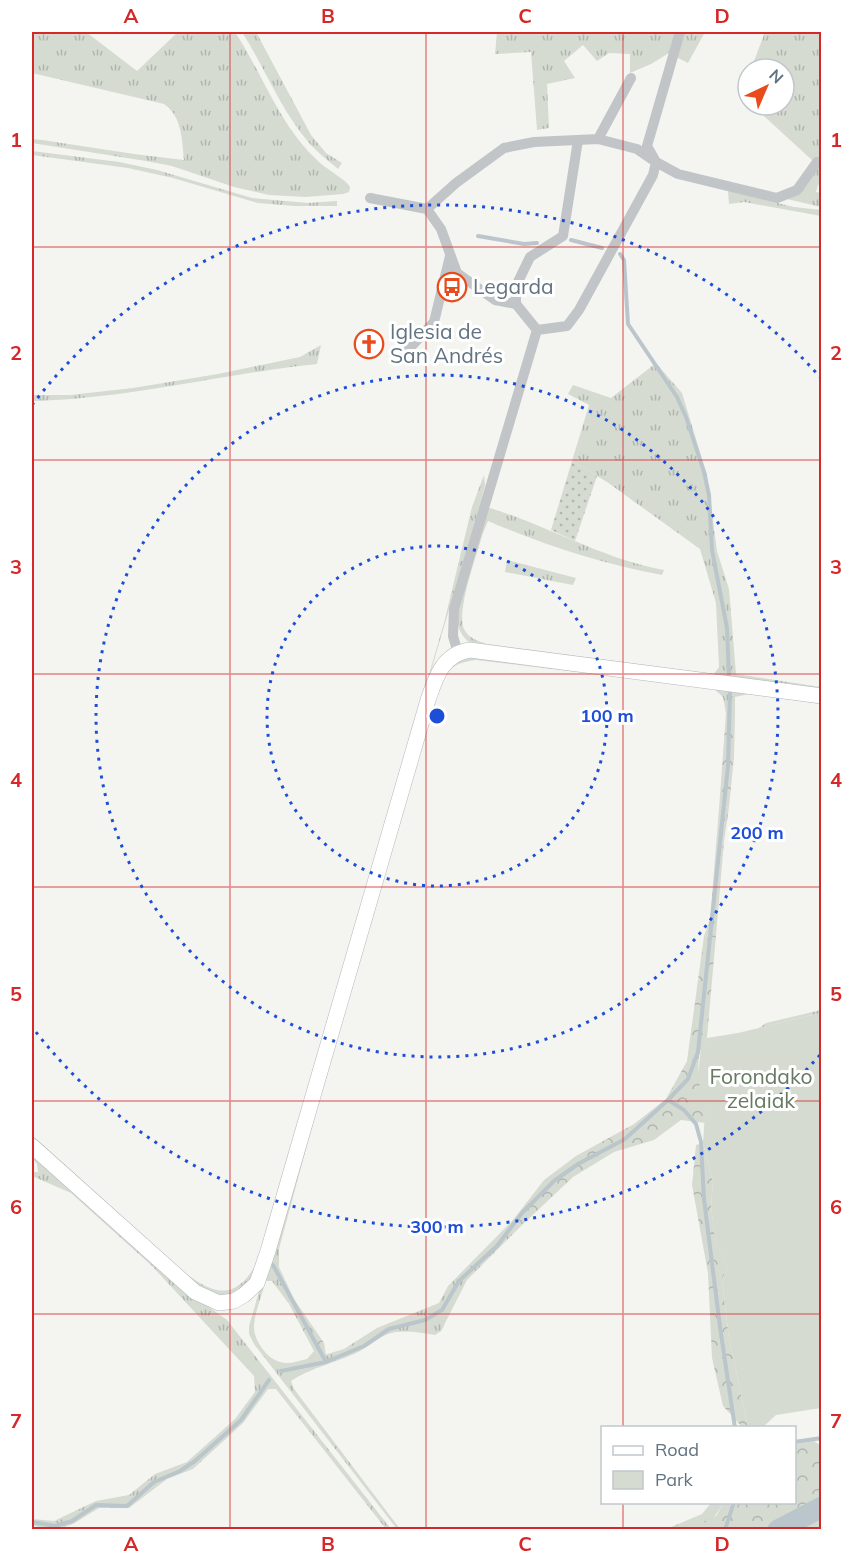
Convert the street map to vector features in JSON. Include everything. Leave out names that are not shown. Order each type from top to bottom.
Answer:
[{"type":"street","points":[[537,330],[567,326],[579,310],[653,175],[656,162],[647,146],[680,32]]},
{"type":"street","points":[[598,139],[631,78]]},
{"type":"street","points":[[427,209],[456,183],[504,148],[534,142],[598,139],[637,148],[678,174],[777,198],[797,189],[817,162]]},
{"type":"street","points":[[537,330],[516,304],[516,286],[530,257],[563,236],[578,141]]},
{"type":"street","points":[[370,198],[427,209],[441,229],[457,273],[495,300],[516,304]]},
{"type":"street","points":[[407,351],[435,322],[450,255]]},
{"type":"street","points":[[458,653],[453,636],[454,609],[537,330]]},
{"type":"street","points":[[32,1146],[195,1292],[219,1303],[244,1295],[257,1283],[428,700],[436,675],[448,658],[470,650],[822,696]]},
{"type":"green space","points":[[32,32],[86,32],[137,71],[178,32],[235,32],[292,131],[317,160],[347,183],[350,187],[349,192],[305,197],[269,195],[234,187],[172,166],[32,143],[32,139],[42,140],[184,160],[178,122],[164,104],[32,73]]},
{"type":"green space","points":[[242,32],[256,32],[311,135],[326,153],[342,163],[338,169],[313,147],[290,118]]},
{"type":"green space","points":[[497,32],[676,32],[669,53],[630,73],[630,54],[609,53],[597,61],[583,45],[564,61],[575,78],[547,84],[549,128],[537,130],[531,52],[495,54]]},
{"type":"green space","points":[[683,32],[705,32],[688,63],[676,57]]},
{"type":"green space","points":[[765,32],[821,32],[822,182],[818,185],[816,192],[821,193],[821,207],[787,199],[813,161],[765,117],[796,117],[796,57],[756,57]]},
{"type":"green space","points":[[32,151],[119,162],[157,170],[252,198],[308,203],[337,201],[337,206],[258,203],[173,178],[128,168],[32,155]]},
{"type":"green space","points":[[728,191],[794,207],[821,210],[821,216],[744,202],[729,204]]},
{"type":"green space","points":[[321,345],[317,364],[104,396],[32,401],[32,395],[70,395],[133,388],[218,374],[300,357]]},
{"type":"green space","points":[[656,363],[682,393],[707,475],[717,551],[729,589],[736,674],[821,687],[821,691],[470,643],[460,631],[456,616],[486,510],[490,508],[619,558],[664,570],[662,575],[595,559],[552,546],[488,521],[472,568],[463,609],[464,629],[471,637],[487,644],[714,674],[719,667],[716,603],[700,549],[607,482],[572,461],[589,405],[568,394],[573,385],[611,398]]},
{"type":"green space","points":[[572,461],[597,476],[575,541],[551,530]]},
{"type":"green space","points":[[484,475],[485,485],[480,504],[253,1279],[238,1290],[226,1295],[205,1291],[196,1287],[32,1142],[32,1135],[196,1281],[207,1287],[224,1291],[242,1283],[251,1273],[258,1261],[444,623],[472,507]]},
{"type":"green space","points":[[507,560],[576,578],[573,585],[505,572]]},
{"type":"green space","points":[[479,655],[821,699],[821,704],[749,694],[735,697],[735,713],[726,713],[723,697],[713,688],[476,660],[457,665],[446,675],[439,687],[313,1123],[279,1249],[279,1267],[294,1299],[289,1304],[272,1281],[266,1281],[254,1326],[256,1337],[262,1348],[270,1357],[283,1363],[307,1359],[314,1351],[321,1356],[344,1349],[377,1328],[439,1303],[448,1286],[513,1220],[521,1226],[467,1280],[441,1331],[435,1335],[417,1332],[388,1334],[356,1353],[291,1381],[294,1389],[400,1529],[397,1529],[254,1344],[249,1334],[249,1326],[439,680],[446,669],[455,662]]},
{"type":"green space","points":[[726,713],[735,713],[734,757],[729,807],[719,809]]},
{"type":"green space","points":[[729,807],[716,935],[704,936],[710,920],[719,809]]},
{"type":"green space","points":[[716,935],[707,1038],[699,1058],[705,1123],[681,1120],[654,1140],[614,1152],[573,1177],[521,1226],[513,1220],[544,1180],[576,1156],[634,1124],[666,1099],[687,1061],[704,936]]},
{"type":"green space","points":[[821,1010],[821,1013],[759,1028],[766,1023]]},
{"type":"green space","name":"Forondako zelaiak","points":[[821,1013],[821,1408],[776,1415],[764,1426],[748,1426],[729,1338],[722,1279],[728,1268],[716,1244],[711,1207],[713,1182],[703,1143],[705,1114],[698,1078],[701,1046],[707,1038]]},
{"type":"green space","points":[[703,1143],[713,1182],[711,1207],[716,1243],[728,1268],[722,1279],[729,1338],[748,1426],[741,1426],[723,1406],[712,1358],[708,1273],[692,1185],[696,1145]]},
{"type":"green space","points":[[32,1152],[177,1284],[227,1320],[391,1529],[386,1529],[276,1389],[268,1389],[243,1423],[193,1469],[167,1479],[129,1508],[99,1508],[73,1524],[59,1529],[44,1529],[32,1525],[32,1519],[54,1521],[96,1501],[129,1495],[155,1474],[187,1462],[235,1419],[255,1392],[254,1376],[152,1266],[71,1193],[32,1176],[32,1172],[38,1172]]},
{"type":"green space","points":[[294,1299],[324,1343],[326,1355],[321,1357],[314,1351],[289,1304]]},
{"type":"green space","points":[[814,1441],[821,1446],[821,1529],[694,1529],[717,1515],[722,1504],[796,1504],[796,1444]]},
{"type":"green space","points":[[710,1504],[722,1504],[706,1524],[699,1527],[664,1530],[702,1514]]},
{"type":"waterway","points":[[478,236],[524,244],[537,243]]},
{"type":"waterway","points":[[571,240],[602,248]]},
{"type":"waterway","points":[[620,254],[624,260],[628,324],[677,397],[704,472],[709,495],[712,550],[727,628],[729,677]]},
{"type":"waterway","points":[[730,691],[728,766],[698,1052],[688,1079],[668,1100],[684,1110],[696,1124],[701,1142],[704,1199],[735,1426]]},
{"type":"waterway","points":[[281,1371],[326,1362],[364,1346],[389,1329],[425,1320],[442,1310],[459,1281],[497,1246],[522,1213],[554,1181],[578,1164],[625,1139],[668,1100]]},
{"type":"waterway","points":[[273,1265],[326,1362]]},
{"type":"waterway","points":[[32,1522],[55,1526],[72,1521],[96,1505],[127,1506],[154,1482],[180,1471],[195,1461],[241,1420],[269,1380]]},
{"type":"waterway","points":[[796,1442],[822,1438]]},
{"type":"waterway","points":[[725,1530],[733,1504]]},
{"type":"waterway","points":[[778,1530],[822,1507]]},
{"type":"place","name":"Legarda","points":[[452,287]]},
{"type":"place","name":"Iglesia de San Andrés","points":[[369,344]]}]
